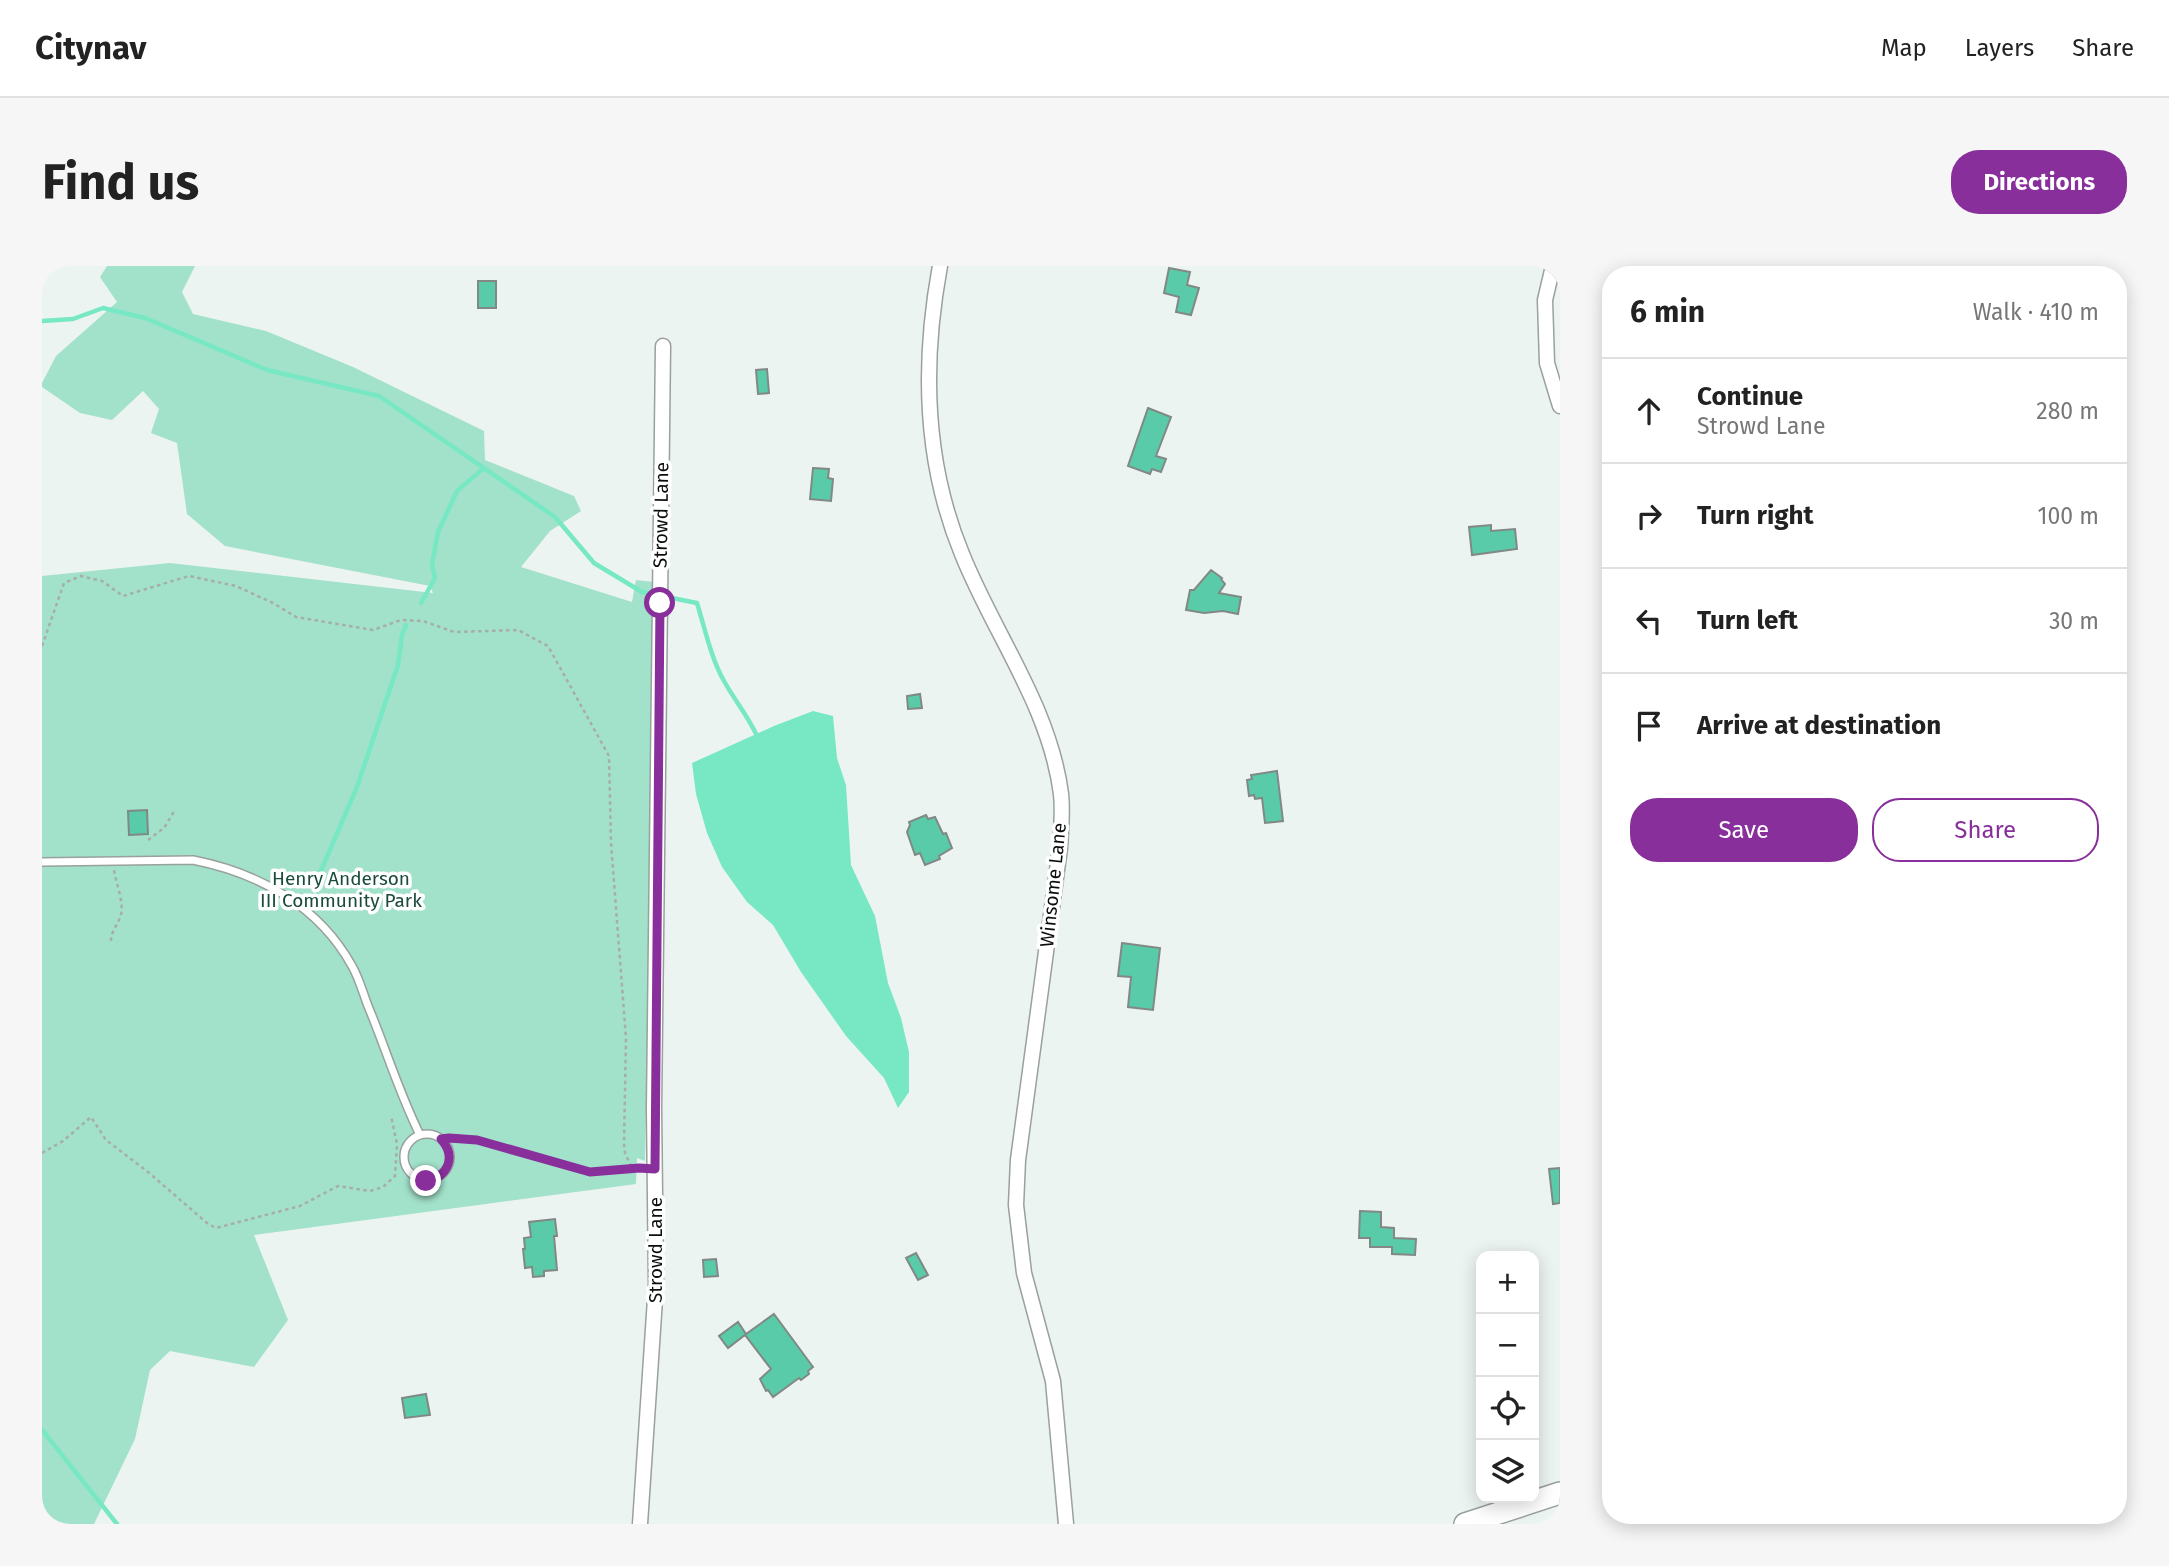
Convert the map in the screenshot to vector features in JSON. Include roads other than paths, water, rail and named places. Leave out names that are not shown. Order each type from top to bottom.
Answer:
[{"type":"street","name":"Winsome Lane","points":[[940,266],[933,304],[928,389],[932,437],[942,498],[962,555],[1046,728],[1062,796],[1060,848],[1018,1160],[1016,1205],[1024,1273],[1053,1381],[1066,1524]]},
{"type":"street","points":[[1553,266],[1545,300],[1547,363],[1560,406]]},
{"type":"street","name":"Strowd Lane","points":[[640,1524],[656,1283],[663,346]]},
{"type":"street","points":[[1465,1524],[1560,1493]]},
{"type":"lane","points":[[42,862],[193,860],[246,875],[300,904],[322,924],[353,966],[407,1109],[420,1135]]},
{"type":"lane","points":[[420,1135],[434,1135],[441,1139],[450,1153],[448,1168],[436,1179],[418,1180],[407,1170],[403,1159],[407,1145],[420,1135]]},
{"type":"waterway","points":[[42,321],[73,319],[103,308],[145,318],[267,370],[379,396],[555,517],[594,563],[642,592],[697,603],[719,672],[758,738]]},
{"type":"waterway","points":[[421,603],[435,578],[432,564],[438,532],[457,491],[484,468]]},
{"type":"waterway","points":[[320,873],[357,787],[398,665],[406,625]]},
{"type":"waterway","points":[[42,1430],[117,1524]]},
{"type":"park label","name":"Henry Anderson III Community Park","points":[[341,889]]}]
